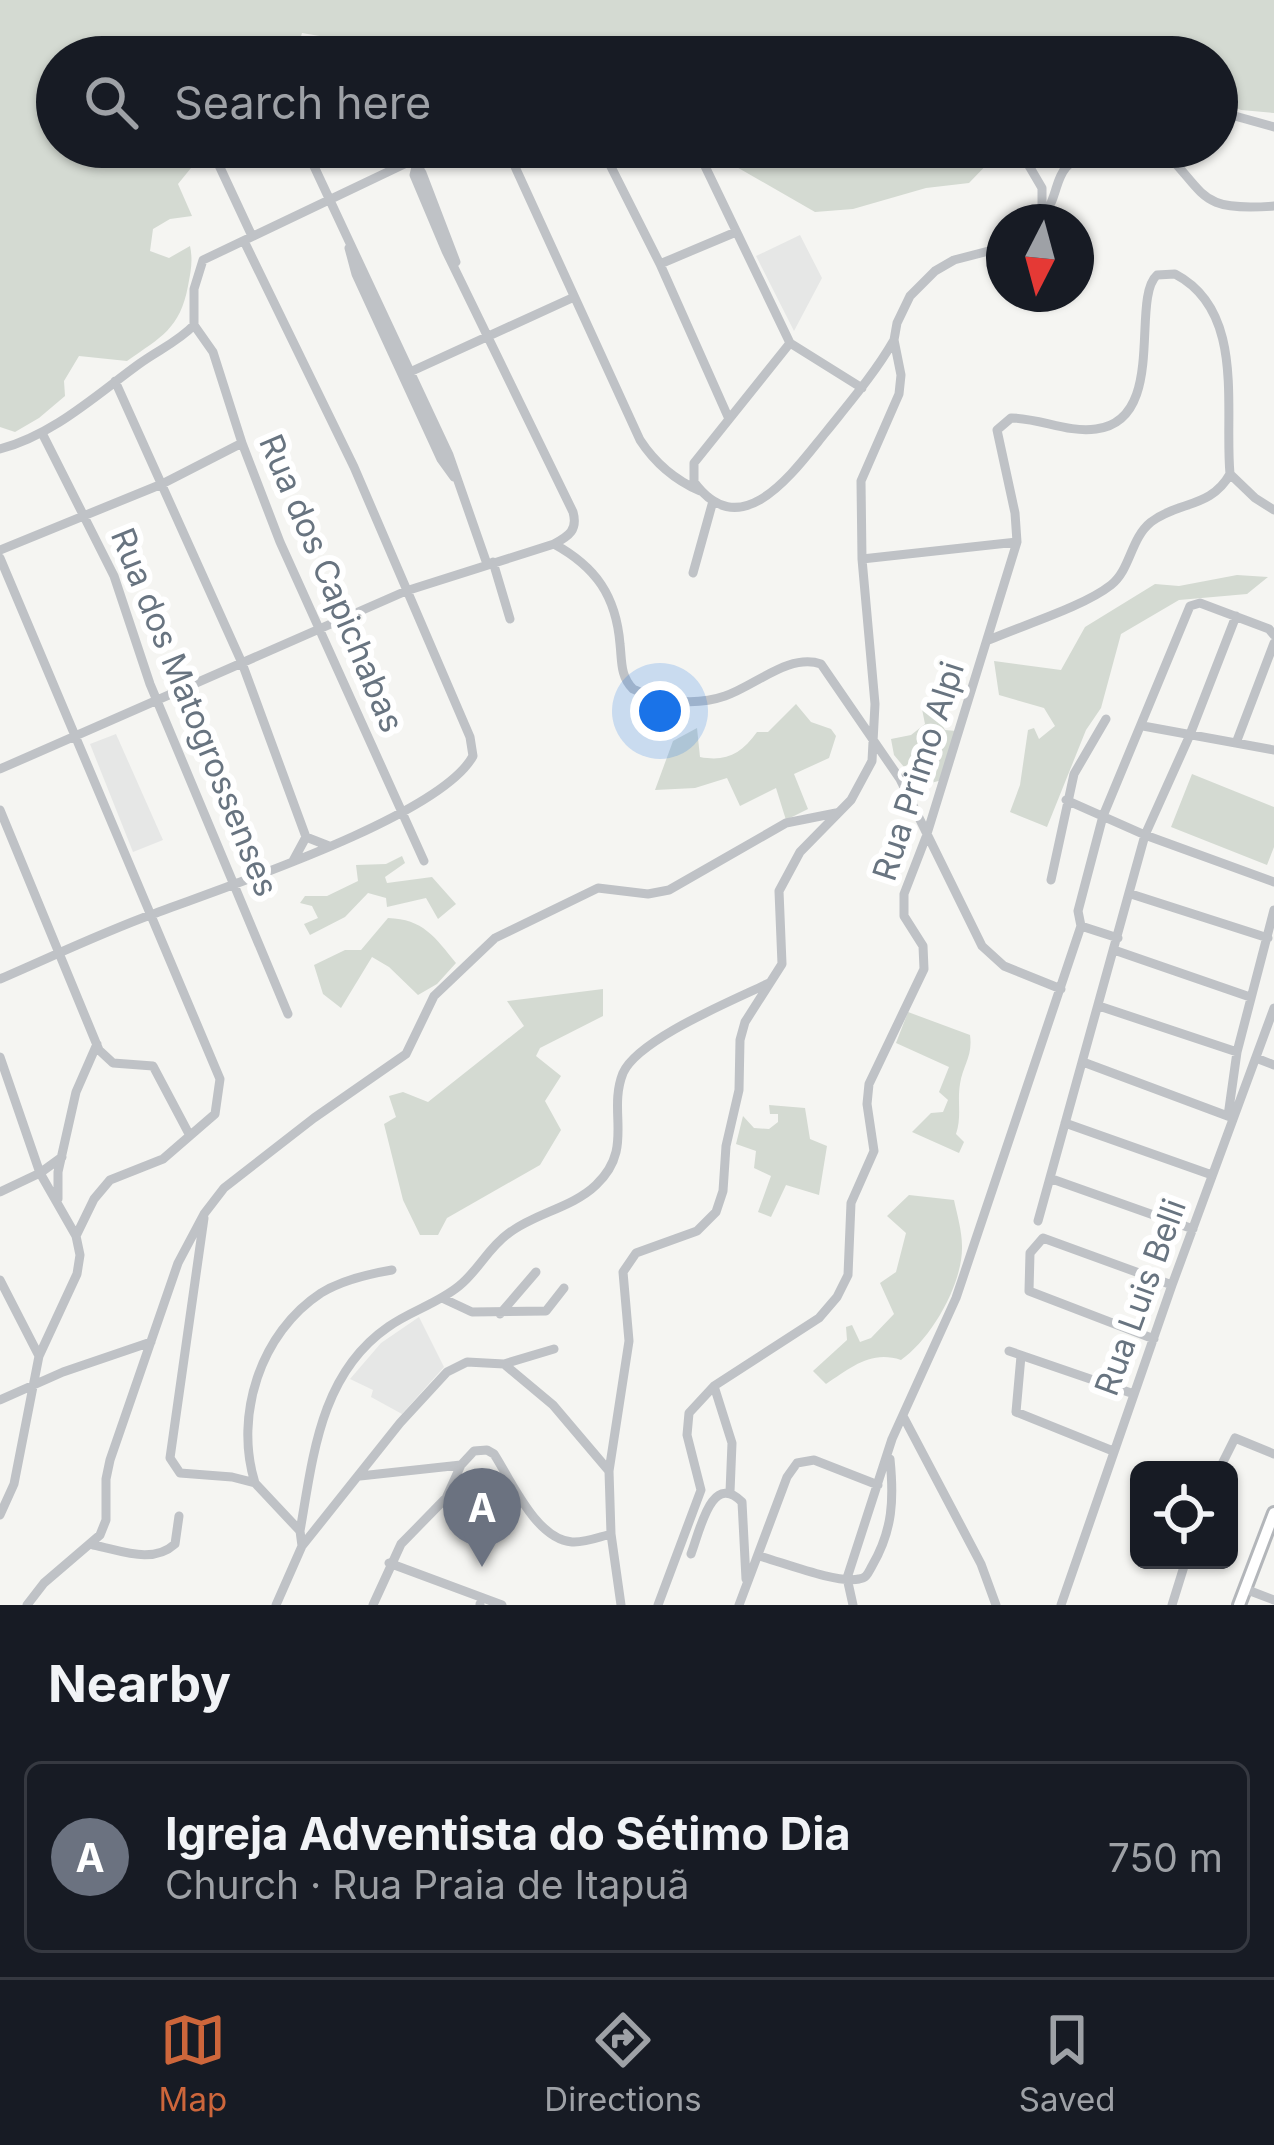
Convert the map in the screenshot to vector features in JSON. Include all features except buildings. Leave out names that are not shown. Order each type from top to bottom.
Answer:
[{"type":"main road","points":[[1239,1605],[1269,1538],[1274,1513]]},
{"type":"street","points":[[1238,117],[1274,128]]},
{"type":"street","points":[[0,979],[402,813],[460,772],[473,756],[470,737],[354,467],[220,168]]},
{"type":"street","points":[[314,168],[403,377],[462,488]]},
{"type":"street","points":[[0,449],[43,435],[194,325],[194,289],[202,260],[328,197],[401,168]]},
{"type":"street","points":[[0,769],[406,591],[554,544],[573,532],[573,512],[488,336],[417,168]]},
{"type":"street","points":[[515,168],[640,440],[681,483],[701,492]]},
{"type":"street","points":[[612,168],[729,419]]},
{"type":"street","points":[[706,168],[790,343],[862,388]]},
{"type":"street","points":[[1030,168],[1042,188],[1042,204]]},
{"type":"street","points":[[1048,204],[1064,168]]},
{"type":"street","points":[[1179,168],[1209,201],[1233,208],[1274,206]]},
{"type":"street","points":[[660,264],[736,232]]},
{"type":"street","points":[[347,242],[365,272],[462,488],[510,619]]},
{"type":"street","points":[[790,343],[694,463],[694,482],[713,502],[734,507],[774,491],[862,388],[894,340],[903,309],[926,278],[954,260],[986,252]]},
{"type":"street","name":"Rua Primo Alpi","points":[[658,1605],[701,1490],[687,1435],[689,1413],[714,1386],[819,1318],[848,1275],[851,1203],[874,1151],[869,1084],[924,969],[923,946],[902,906],[1017,542],[998,430],[1011,418],[1089,430],[1117,421],[1130,405],[1141,375],[1148,285],[1157,274],[1166,272],[1186,279],[1222,332],[1230,474]]},
{"type":"street","points":[[410,372],[572,298]]},
{"type":"street","name":"Rua dos Capichabas","points":[[194,325],[213,352],[242,443],[424,861]]},
{"type":"street","points":[[621,1605],[611,1534],[609,1471],[629,1341],[622,1272],[636,1253],[697,1231],[716,1212],[739,1090],[740,1040],[784,956],[779,891],[800,852],[862,783],[876,741],[861,481],[899,394],[902,375],[894,340]]},
{"type":"street","points":[[115,381],[242,663],[306,837],[329,846]]},
{"type":"street","name":"Rua dos Matogrossenses","points":[[43,435],[114,576],[158,701],[287,1014]]},
{"type":"street","points":[[76,1236],[94,1198],[110,1180],[163,1159],[218,1107],[220,1092],[215,1065],[0,554],[162,484],[242,443]]},
{"type":"street","points":[[988,640],[1112,584],[1146,526],[1201,503],[1222,488],[1230,474],[1274,510]]},
{"type":"street","points":[[693,573],[713,502]]},
{"type":"street","points":[[862,559],[1017,542]]},
{"type":"street","points":[[554,544],[591,568],[611,598],[622,670],[633,689],[687,702],[709,701],[790,665],[812,661],[831,674],[900,779],[982,946],[1004,966],[1060,989]]},
{"type":"street","points":[[853,1605],[847,1578],[889,1450],[949,1317],[1060,989],[1081,926],[1078,911],[1103,816],[1190,607],[1200,603],[1269,628],[1274,639],[1236,743]]},
{"type":"street","points":[[1038,1221],[1145,835],[1190,737],[1236,616]]},
{"type":"street","points":[[1051,880],[1074,774],[1106,719]]},
{"type":"street","points":[[1143,726],[1274,749]]},
{"type":"street","points":[[1066,800],[1145,835],[1274,881]]},
{"type":"street","points":[[0,810],[97,1045],[112,1063],[153,1066],[189,1134]]},
{"type":"street","points":[[27,1605],[44,1583],[93,1545],[104,1527],[110,1460],[178,1263],[224,1188],[406,1054],[434,996],[494,938],[592,890],[648,894],[668,890],[786,824],[836,813]]},
{"type":"street","points":[[292,862],[306,837]]},
{"type":"street","points":[[1131,894],[1268,938]]},
{"type":"street","points":[[1083,1062],[1230,1117],[1237,1052],[1274,910]]},
{"type":"street","points":[[1081,926],[1118,938]]},
{"type":"street","points":[[1114,950],[1250,997]]},
{"type":"street","points":[[302,1546],[300,1531],[320,1427],[331,1394],[348,1368],[384,1330],[442,1298],[471,1275],[509,1233],[588,1192],[604,1176],[620,1140],[622,1078],[643,1049],[772,982]]},
{"type":"street","points":[[739,998],[752,1011]]},
{"type":"street","points":[[1099,1006],[1237,1052]]},
{"type":"street","name":"Rua Luis Belli","points":[[1061,1605],[1230,1117],[1274,1008]]},
{"type":"street","points":[[58,1204],[57,1180],[76,1092],[97,1045]]},
{"type":"street","points":[[0,1057],[40,1173],[76,1236],[80,1255],[77,1274],[39,1356],[14,1484],[0,1515]]},
{"type":"street","points":[[1256,1058],[1274,1065]]},
{"type":"street","points":[[1065,1124],[1212,1175]]},
{"type":"street","points":[[0,1192],[40,1173],[62,1156]]},
{"type":"street","points":[[1052,1179],[1193,1229]]},
{"type":"street","points":[[204,1214],[170,1457],[180,1472],[255,1483]]},
{"type":"street","points":[[1154,1339],[1034,1294],[1027,1287],[1030,1253],[1042,1238],[1172,1285]]},
{"type":"street","points":[[300,1531],[255,1483],[246,1456],[245,1418],[253,1388],[280,1337],[302,1309],[327,1289],[392,1270]]},
{"type":"street","points":[[500,1314],[536,1272]]},
{"type":"street","points":[[0,1280],[39,1356]]},
{"type":"street","points":[[442,1298],[466,1310],[545,1311],[564,1288]]},
{"type":"street","points":[[0,1400],[151,1342]]},
{"type":"street","points":[[276,1605],[302,1546],[447,1372],[467,1362],[504,1364],[554,1348]]},
{"type":"street","points":[[1009,1352],[1134,1394]]},
{"type":"street","points":[[1021,1356],[1014,1408],[1020,1417],[1113,1451]]},
{"type":"street","points":[[504,1364],[553,1406],[609,1471]]},
{"type":"street","points":[[714,1386],[732,1443],[730,1492]]},
{"type":"street","points":[[903,1417],[981,1564],[996,1605]]},
{"type":"street","points":[[1223,1461],[1230,1442],[1239,1438],[1274,1454]]},
{"type":"street","points":[[759,1556],[847,1578],[866,1576],[888,1532],[894,1495],[889,1450]]},
{"type":"street","points":[[373,1605],[400,1544],[453,1487],[461,1465],[474,1451],[494,1454],[530,1510],[554,1536],[577,1542],[611,1534]]},
{"type":"street","points":[[740,1605],[787,1477],[797,1463],[814,1460],[878,1485]]},
{"type":"street","points":[[360,1476],[461,1465]]},
{"type":"street","points":[[691,1554],[712,1499],[730,1492],[742,1502],[746,1585]]},
{"type":"street","points":[[93,1545],[140,1555],[162,1554],[175,1544],[179,1516]]},
{"type":"street","points":[[389,1563],[481,1603],[502,1605]]},
{"type":"street","points":[[1172,1605],[1183,1569]]},
{"type":"street","points":[[1245,1589],[1274,1600]]},
{"type":"shaded area","points":[[0,0],[1274,0],[1274,113],[1238,109],[1238,36],[36,36],[36,168],[191,168],[178,184],[192,216],[170,219],[153,229],[150,251],[169,258],[190,246],[191,266],[180,312],[159,338],[127,361],[79,356],[64,381],[65,396],[15,432],[0,427]]},
{"type":"shaded area","points":[[739,168],[983,168],[969,183],[926,188],[853,209],[815,212]]},
{"type":"shaded area","points":[[800,235],[822,278],[794,331],[756,256]]},
{"type":"shaded area","points":[[1237,575],[1268,577],[1247,594],[1179,600],[1121,634],[1101,708],[1086,730],[1047,827],[1010,812],[1020,785],[1028,730],[1034,728],[1039,739],[1055,726],[1044,708],[999,695],[994,661],[1061,670],[1085,627],[1155,584],[1179,586]]},
{"type":"shaded area","points":[[796,704],[811,722],[831,729],[836,736],[829,758],[794,774],[808,809],[786,820],[776,788],[740,806],[727,778],[695,788],[655,790],[673,741],[697,728],[700,757],[725,757],[739,751],[757,732],[768,732]]},
{"type":"shaded area","points":[[922,709],[932,709],[945,730],[956,731],[942,780],[931,783],[938,768],[936,756],[923,754],[904,767],[894,755],[891,739],[911,735],[925,724]]},
{"type":"shaded area","points":[[116,734],[163,840],[133,852],[90,744]]},
{"type":"shaded area","points":[[1192,774],[1274,807],[1274,847],[1267,865],[1171,827]]},
{"type":"shaded area","points":[[402,856],[405,863],[385,877],[387,883],[432,877],[456,904],[438,919],[426,898],[387,907],[386,898],[368,893],[345,917],[310,935],[304,924],[318,918],[312,906],[300,903],[305,896],[327,896],[358,881],[356,865],[386,864]]},
{"type":"shaded area","points":[[388,918],[419,926],[456,963],[437,984],[418,995],[372,957],[341,1008],[323,994],[314,965],[345,950],[361,950]]},
{"type":"shaded area","points":[[603,989],[603,1016],[540,1048],[536,1056],[561,1076],[545,1101],[561,1130],[540,1165],[447,1218],[438,1235],[420,1235],[403,1200],[384,1124],[396,1117],[389,1096],[403,1092],[428,1102],[524,1026],[507,1001]]},
{"type":"shaded area","points":[[908,1012],[970,1035],[959,1091],[956,1134],[964,1142],[959,1153],[912,1132],[931,1113],[943,1112],[948,1100],[939,1092],[949,1067],[896,1043]]},
{"type":"shaded area","points":[[769,1105],[805,1108],[810,1139],[827,1146],[819,1195],[786,1185],[771,1217],[758,1212],[771,1176],[754,1168],[756,1151],[736,1144],[743,1116],[754,1128],[769,1129],[778,1122],[778,1114],[770,1114]]},
{"type":"shaded area","points":[[909,1195],[954,1200],[962,1246],[951,1293],[923,1339],[901,1360],[870,1359],[826,1384],[813,1371],[847,1340],[846,1327],[852,1325],[860,1342],[871,1338],[894,1314],[880,1283],[896,1272],[906,1233],[887,1216]]},
{"type":"shaded area","points":[[419,1317],[444,1367],[402,1414],[371,1397],[373,1390],[350,1379],[381,1343]]},
{"type":"place","name":"Igreja Adventista do Sétimo Dia","points":[[482,1567]]}]
